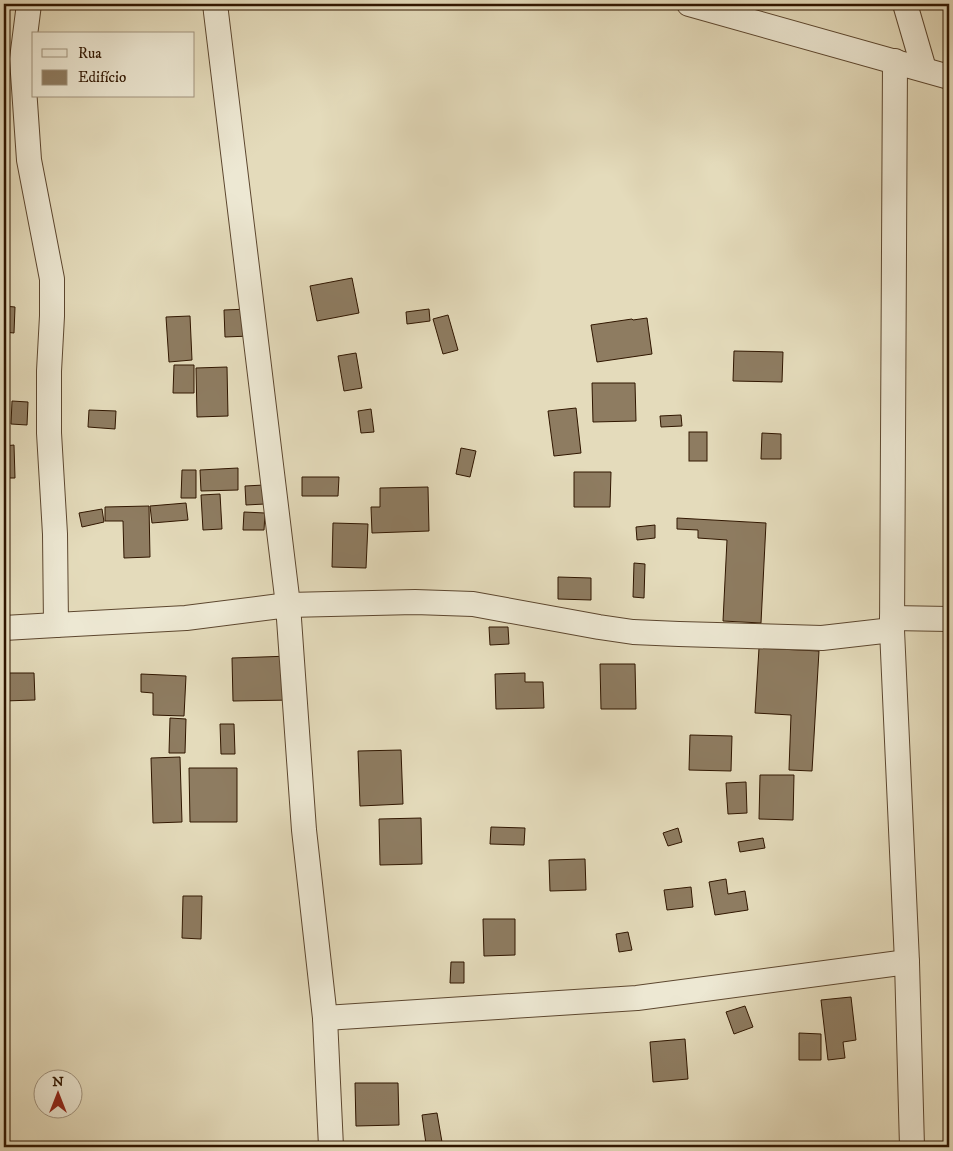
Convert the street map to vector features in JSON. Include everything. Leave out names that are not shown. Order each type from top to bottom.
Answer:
[{"type":"street","points":[[29,4],[22,59],[29,160],[52,279],[49,433],[55,534],[56,625]]},
{"type":"street","points":[[215,4],[288,605],[304,830],[325,1018],[331,1147]]},
{"type":"street","points":[[689,4],[949,76]]},
{"type":"street","points":[[905,4],[924,69]]},
{"type":"street","points":[[895,61],[892,624],[912,1147]]},
{"type":"street","points":[[4,628],[186,618],[288,605],[415,602],[473,604],[598,627],[633,632],[679,634],[822,638],[892,624],[949,619]]},
{"type":"street","points":[[325,1018],[637,998],[906,962]]},
{"type":"building","points":[[352,278],[359,313],[317,321],[310,286]]},
{"type":"building","points":[[4,306],[15,307],[14,333],[4,332]]},
{"type":"building","points":[[249,309],[250,336],[225,337],[224,310]]},
{"type":"building","points":[[429,309],[430,321],[407,324],[406,312]]},
{"type":"building","points":[[448,315],[458,350],[443,354],[433,319]]},
{"type":"building","points":[[190,316],[192,360],[169,362],[166,317]]},
{"type":"building","points":[[647,318],[652,354],[597,362],[591,325]]},
{"type":"building","points":[[734,351],[783,352],[782,382],[733,381]]},
{"type":"building","points":[[356,353],[362,388],[344,391],[338,356]]},
{"type":"building","points":[[174,365],[194,365],[194,393],[173,393]]},
{"type":"building","points":[[227,367],[228,416],[197,417],[196,368]]},
{"type":"building","points":[[592,383],[635,383],[636,421],[593,422]]},
{"type":"building","points":[[12,401],[28,402],[27,425],[11,424]]},
{"type":"building","points":[[576,408],[581,453],[554,456],[548,411]]},
{"type":"building","points":[[371,409],[374,432],[361,433],[358,411]]},
{"type":"building","points":[[89,410],[116,411],[115,429],[88,427]]},
{"type":"building","points":[[681,415],[682,426],[661,427],[660,416]]},
{"type":"building","points":[[689,432],[707,432],[707,461],[689,461]]},
{"type":"building","points":[[762,433],[781,434],[781,459],[761,459]]},
{"type":"building","points":[[14,445],[15,478],[4,478],[4,446]]},
{"type":"building","points":[[461,448],[476,451],[470,477],[456,474]]},
{"type":"building","points":[[238,468],[238,490],[201,491],[200,470]]},
{"type":"building","points":[[182,470],[196,470],[196,498],[181,498]]},
{"type":"building","points":[[574,472],[611,472],[610,507],[574,507]]},
{"type":"building","points":[[302,477],[339,477],[338,496],[302,496]]},
{"type":"building","points":[[264,485],[265,504],[246,505],[245,486]]},
{"type":"building","points":[[428,487],[429,531],[372,533],[371,507],[380,507],[380,488]]},
{"type":"building","points":[[220,494],[222,529],[203,530],[201,495]]},
{"type":"building","points":[[186,503],[188,520],[152,523],[150,506]]},
{"type":"building","points":[[149,506],[150,557],[124,558],[123,521],[105,521],[105,507]]},
{"type":"building","points":[[102,509],[104,522],[82,527],[79,513]]},
{"type":"building","points":[[244,512],[265,513],[264,530],[243,530]]},
{"type":"building","points":[[677,518],[766,523],[761,623],[723,621],[727,540],[698,538],[698,530],[677,529]]},
{"type":"building","points":[[333,523],[368,524],[366,568],[332,567]]},
{"type":"building","points":[[655,525],[655,538],[637,540],[636,527]]},
{"type":"building","points":[[634,563],[645,564],[644,598],[633,597]]},
{"type":"building","points":[[558,577],[591,578],[591,600],[558,599]]},
{"type":"building","points":[[489,627],[508,627],[509,644],[490,645]]},
{"type":"building","points":[[759,648],[819,651],[812,771],[789,770],[791,715],[755,713]]},
{"type":"building","points":[[291,656],[292,700],[233,701],[232,658]]},
{"type":"building","points":[[600,664],[635,664],[636,709],[601,709]]},
{"type":"building","points":[[4,673],[34,673],[35,700],[4,701]]},
{"type":"building","points":[[525,673],[525,682],[543,682],[544,708],[496,709],[495,674]]},
{"type":"building","points":[[141,674],[186,676],[184,716],[153,715],[153,693],[141,692]]},
{"type":"building","points":[[170,718],[186,719],[185,753],[169,753]]},
{"type":"building","points":[[220,724],[234,724],[235,754],[221,754]]},
{"type":"building","points":[[690,735],[732,736],[731,771],[689,770]]},
{"type":"building","points":[[401,750],[403,804],[360,806],[358,751]]},
{"type":"building","points":[[180,757],[182,822],[153,823],[151,758]]},
{"type":"building","points":[[189,768],[237,768],[237,822],[190,822]]},
{"type":"building","points":[[760,775],[794,775],[793,820],[759,819]]},
{"type":"building","points":[[746,782],[747,813],[728,814],[726,783]]},
{"type":"building","points":[[421,818],[422,864],[380,865],[379,819]]},
{"type":"building","points":[[491,827],[525,828],[524,845],[490,844]]},
{"type":"building","points":[[678,828],[682,842],[668,846],[663,833]]},
{"type":"building","points":[[763,838],[765,848],[740,852],[738,842]]},
{"type":"building","points":[[585,859],[586,890],[550,891],[549,860]]},
{"type":"building","points":[[726,879],[728,894],[745,891],[748,910],[715,915],[709,882]]},
{"type":"building","points":[[691,887],[693,907],[667,910],[664,890]]},
{"type":"building","points":[[183,896],[202,896],[201,939],[182,938]]},
{"type":"building","points":[[483,919],[515,919],[515,955],[484,956]]},
{"type":"building","points":[[628,932],[632,950],[619,952],[616,934]]},
{"type":"building","points":[[451,962],[464,962],[464,983],[450,983]]},
{"type":"building","points":[[851,997],[856,1040],[843,1042],[845,1058],[828,1060],[821,1000]]},
{"type":"building","points":[[745,1006],[753,1027],[734,1034],[726,1012]]},
{"type":"building","points":[[799,1033],[821,1034],[821,1060],[799,1060]]},
{"type":"building","points":[[685,1039],[688,1079],[653,1082],[650,1042]]},
{"type":"building","points":[[355,1083],[398,1083],[399,1125],[356,1126]]},
{"type":"building","points":[[437,1113],[442,1142],[426,1144],[422,1115]]}]
